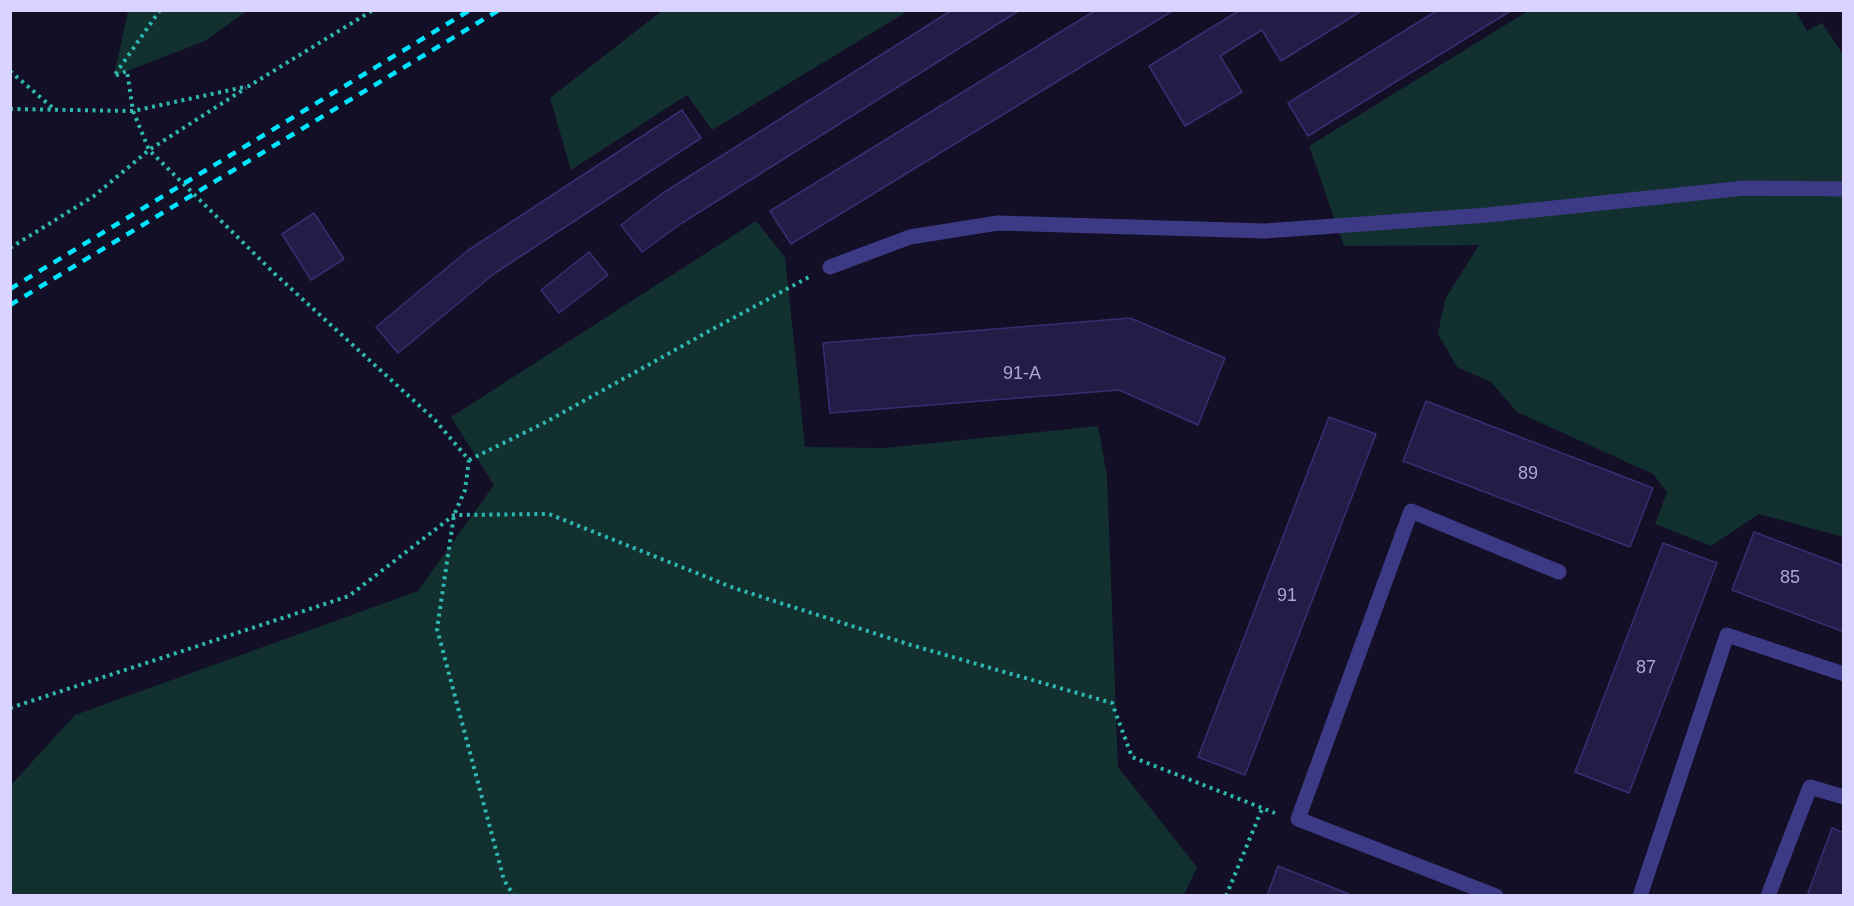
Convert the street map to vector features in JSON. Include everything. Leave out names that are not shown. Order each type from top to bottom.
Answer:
[{"type":"lane","points":[[830,267],[910,237],[998,223],[1265,231],[1487,215],[1745,188],[1844,189]]},
{"type":"lane","points":[[1496,896],[1298,819],[1410,511],[1559,572]]},
{"type":"lane","points":[[1640,896],[1727,635],[1844,674]]},
{"type":"lane","points":[[1768,896],[1810,787],[1844,797]]},
{"type":"path","points":[[160,10],[114,76],[127,71],[133,111],[149,150],[275,274],[435,420],[469,460],[465,490],[454,515],[437,629],[504,880],[514,896]]},
{"type":"path","points":[[10,248],[94,196],[149,150],[373,10]]},
{"type":"path","points":[[10,71],[54,109]]},
{"type":"path","points":[[10,108],[133,111],[249,86]]},
{"type":"path","points":[[469,460],[544,423],[830,267]]},
{"type":"path","points":[[10,708],[349,597],[454,515],[549,514],[734,588],[910,645],[1112,703],[1132,757],[1262,809],[1298,819]]},
{"type":"path","points":[[1226,896],[1262,809]]},
{"type":"green space","points":[[128,10],[247,11],[205,41],[114,76]]},
{"type":"green space","points":[[663,10],[908,11],[712,130],[687,95],[571,170],[550,98]]},
{"type":"green space","points":[[1795,10],[1807,31],[1822,23],[1844,56],[1843,537],[1759,514],[1711,546],[1655,524],[1667,492],[1653,474],[1517,412],[1491,382],[1457,367],[1438,334],[1445,299],[1479,245],[1344,246],[1309,146],[1528,11]]},
{"type":"green space","points":[[756,221],[785,257],[805,447],[885,448],[1098,426],[1107,476],[1118,767],[1197,867],[1184,895],[11,895],[11,785],[75,715],[418,591],[494,485],[451,417]]},
{"type":"building","points":[[952,10],[1020,10],[682,223],[642,252],[621,225],[663,193]]},
{"type":"building","points":[[1096,10],[1174,10],[791,244],[770,211]]},
{"type":"building","points":[[1240,10],[1363,10],[1281,61],[1262,30],[1220,56],[1242,92],[1185,126],[1149,66]]},
{"type":"building","points":[[1438,10],[1512,10],[1308,136],[1288,103]]},
{"type":"building","points":[[682,110],[701,138],[495,273],[398,353],[376,327],[467,251]]},
{"type":"building","points":[[314,213],[344,259],[311,280],[282,234]]},
{"type":"building","points":[[589,252],[608,275],[559,313],[541,290]]},
{"type":"building","points":[[1130,318],[1225,358],[1198,425],[1119,390],[830,413],[823,343]]},
{"type":"building","points":[[1426,401],[1653,488],[1630,547],[1403,461]]},
{"type":"building","points":[[1329,417],[1376,434],[1245,775],[1198,757]]},
{"type":"building","points":[[1754,532],[1844,566],[1844,632],[1732,590]]},
{"type":"building","points":[[1663,543],[1717,563],[1629,793],[1575,772]]},
{"type":"building","points":[[1832,828],[1844,833],[1844,896],[1807,896]]},
{"type":"building","points":[[1278,866],[1354,896],[1267,896]]},
{"type":"railway","points":[[10,289],[470,10]]},
{"type":"railway","points":[[10,305],[499,10]]}]
